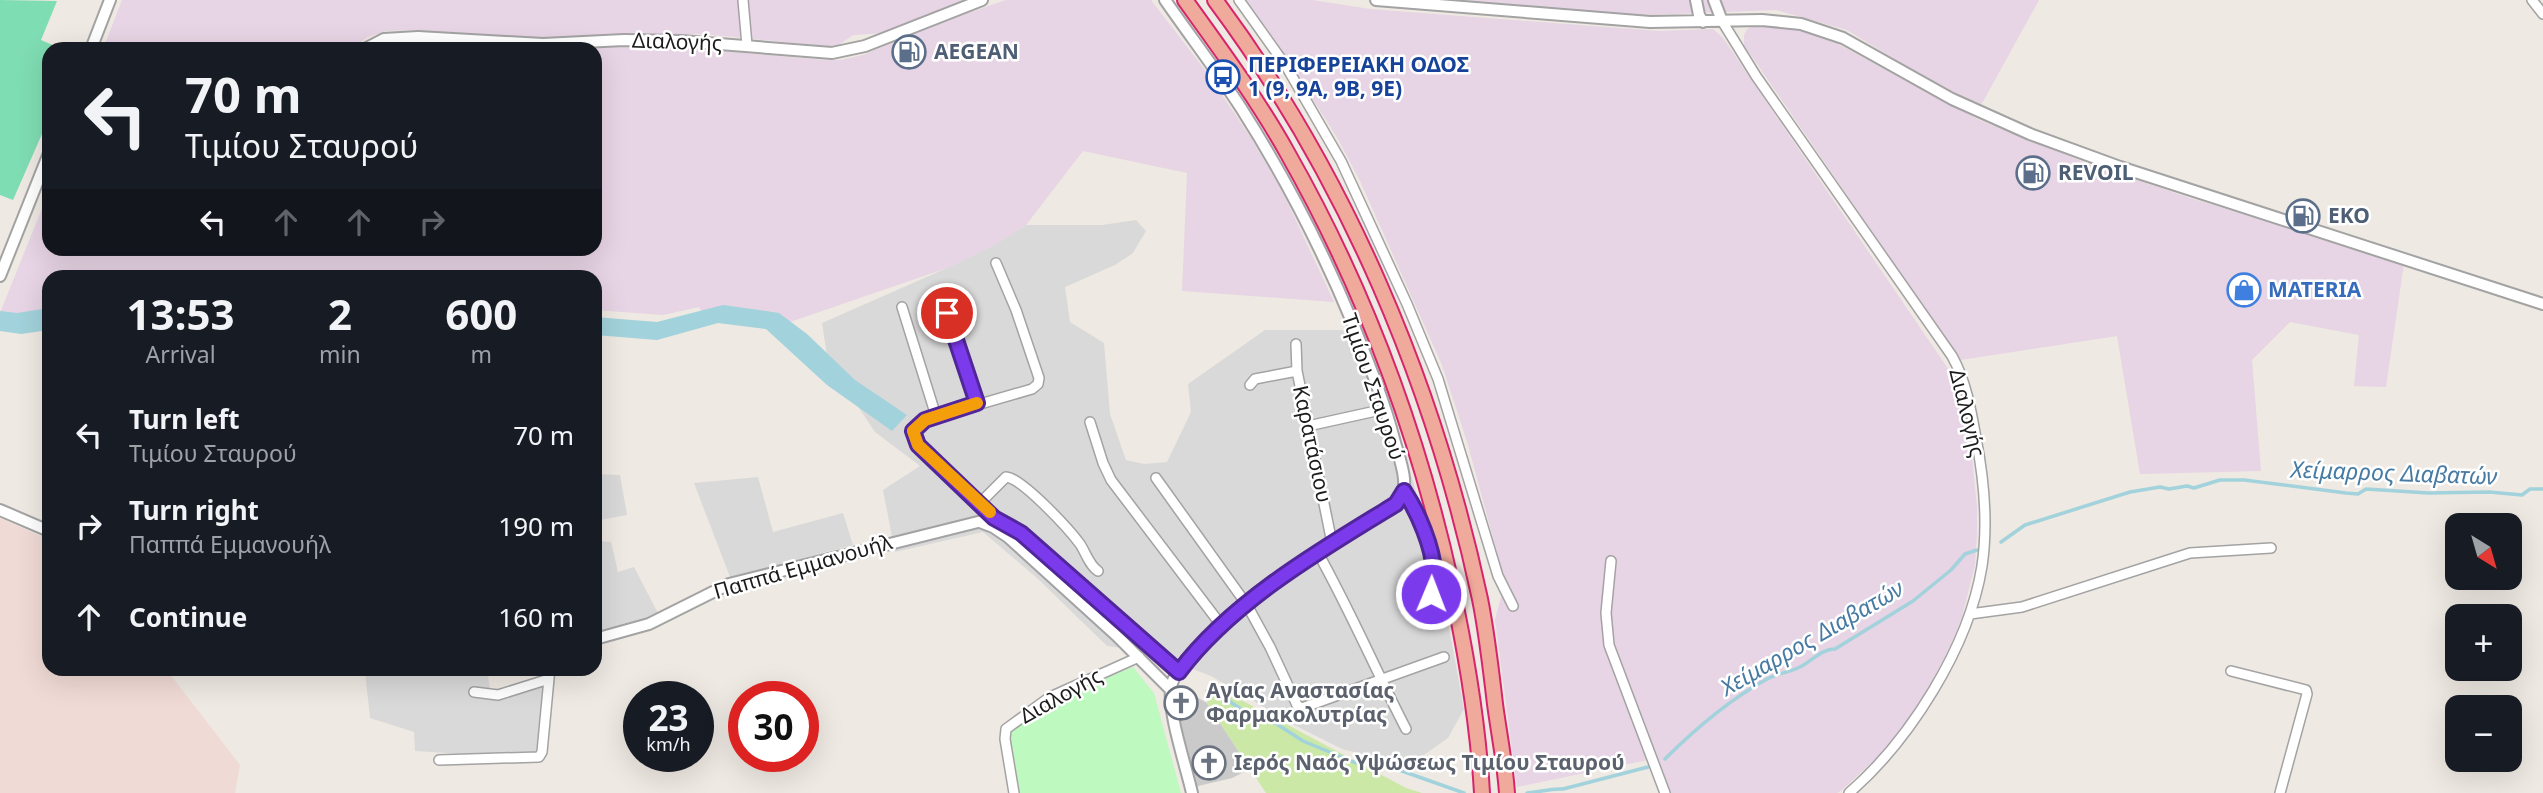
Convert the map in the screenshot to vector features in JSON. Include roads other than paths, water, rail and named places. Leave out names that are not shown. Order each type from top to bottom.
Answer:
[{"type":"highway","points":[[1185,0],[1254,97],[1294,165],[1361,300],[1402,404],[1438,526],[1463,639],[1479,755],[1481,791]]},
{"type":"highway","points":[[1215,0],[1311,145],[1348,214],[1405,347],[1448,471],[1480,602],[1507,791]]},
{"type":"street","points":[[94,42],[110,0]]},
{"type":"street","points":[[743,0],[747,45]]},
{"type":"street","name":"Διαλογής","points":[[590,42],[636,40],[747,45],[818,53],[846,51],[982,0]]},
{"type":"street","name":"Τιμίου Σταυρού","points":[[1165,0],[1241,108],[1294,198],[1331,271],[1385,409],[1405,485],[1404,491]]},
{"type":"street","points":[[1239,0],[1286,66],[1340,161],[1407,304],[1438,379],[1498,576],[1513,606]]},
{"type":"street","points":[[1376,0],[1650,22],[1790,22],[1827,30],[1952,99],[2030,134],[2543,304]]},
{"type":"street","points":[[1696,0],[1703,22]]},
{"type":"street","points":[[1714,0],[1722,22]]},
{"type":"street","points":[[2532,0],[2543,15]]},
{"type":"street","name":"Διαλογής","points":[[1722,22],[1756,76],[1960,370],[1979,455],[1984,513],[1982,566],[1970,614],[1936,684],[1908,731],[1881,763],[1849,793]]},
{"type":"street","name":"Διαλογής","points":[[377,42],[402,37],[503,42]]},
{"type":"street","points":[[0,276],[42,170]]},
{"type":"street","points":[[0,259],[10,250]]},
{"type":"street","points":[[996,263],[1016,310],[1039,378],[1038,384],[1032,389],[936,416],[917,425],[913,431],[914,438],[918,445],[981,502],[994,518],[1021,533],[1179,672]]},
{"type":"street","points":[[940,290],[977,403]]},
{"type":"street","points":[[902,307],[936,416]]},
{"type":"street","name":"Καρατάσιου","points":[[1296,344],[1297,371],[1332,543]]},
{"type":"street","points":[[1250,386],[1255,379],[1297,371]]},
{"type":"street","points":[[1308,426],[1385,409]]},
{"type":"street","points":[[1090,422],[1111,480],[1221,625]]},
{"type":"street","points":[[981,502],[1006,477],[1014,479],[1043,503],[1077,541],[1098,571]]},
{"type":"street","points":[[1156,478],[1247,605],[1297,705],[1301,708],[1444,657]]},
{"type":"street","points":[[1192,793],[1173,711],[1171,690],[1179,672],[1196,649],[1221,625],[1332,543],[1396,504],[1404,491],[1418,512],[1431,558],[1434,572],[1431,594]]},
{"type":"street","points":[[0,510],[42,528]]},
{"type":"street","name":"Παππά Εμμανουήλ","points":[[602,637],[649,624],[729,584],[994,518]]},
{"type":"street","points":[[977,521],[1009,537],[1171,690]]},
{"type":"street","points":[[1970,614],[2022,607],[2190,553],[2271,548]]},
{"type":"street","points":[[1318,553],[1342,595],[1406,729]]},
{"type":"street","points":[[1611,561],[1606,596],[1607,637],[1645,746],[1665,793]]},
{"type":"street","name":"Διαλογής","points":[[1014,793],[1005,739],[1006,729],[1050,697],[1139,657]]},
{"type":"street","points":[[2231,671],[2302,688],[2307,694],[2280,793]]},
{"type":"street","points":[[439,760],[539,757],[542,752],[549,676]]},
{"type":"street","points":[[474,692],[498,695],[549,680]]},
{"type":"water","points":[[723,305],[779,313],[807,334],[855,380],[907,415],[892,431],[827,385],[766,329],[718,323],[657,340],[602,336],[602,318],[657,322]]},
{"type":"water","points":[[42,309],[42,331],[21,334],[0,331],[0,311],[17,313]]},
{"type":"waterway","name":"Χείμαρρος Διαβατών","points":[[2001,542],[2025,525],[2130,492],[2160,487],[2194,488],[2220,480],[2244,480],[2358,494],[2366,489],[2522,495],[2530,489],[2543,489]]},
{"type":"waterway","name":"Χείμαρρος Διαβατών","points":[[1665,759],[1739,696],[1767,679],[1798,668],[1822,653],[1835,649],[1913,601],[1951,570],[1965,554],[1977,550]]},
{"type":"waterway","name":"Χείμαρρος Διαβατών","points":[[1207,691],[1226,699],[1254,718],[1266,717],[1303,741],[1356,763],[1363,760],[1381,767],[1385,765],[1464,793]]},
{"type":"waterway","name":"Χείμαρρος Διαβατών","points":[[1527,793],[1563,789],[1648,767]]},
{"type":"place","name":"AEGEAN","points":[[909,52]]},
{"type":"place","name":"ΠΕΡΙΦΕΡΕΙΑΚΗ ΟΔΟΣ 1 (9, 9Α, 9Β, 9Ε)","points":[[1223,77]]},
{"type":"place","name":"REVOIL","points":[[2033,173]]},
{"type":"place","name":"EKO","points":[[2303,216]]},
{"type":"place","name":"MATERIA","points":[[2244,290]]},
{"type":"place","name":"Αγίας Αναστασίας Φαρμακολυτρίας","points":[[1181,703]]},
{"type":"place","name":"Ιερός Ναός Υψώσεως Τιμίου Σταυρού","points":[[1209,763]]}]
